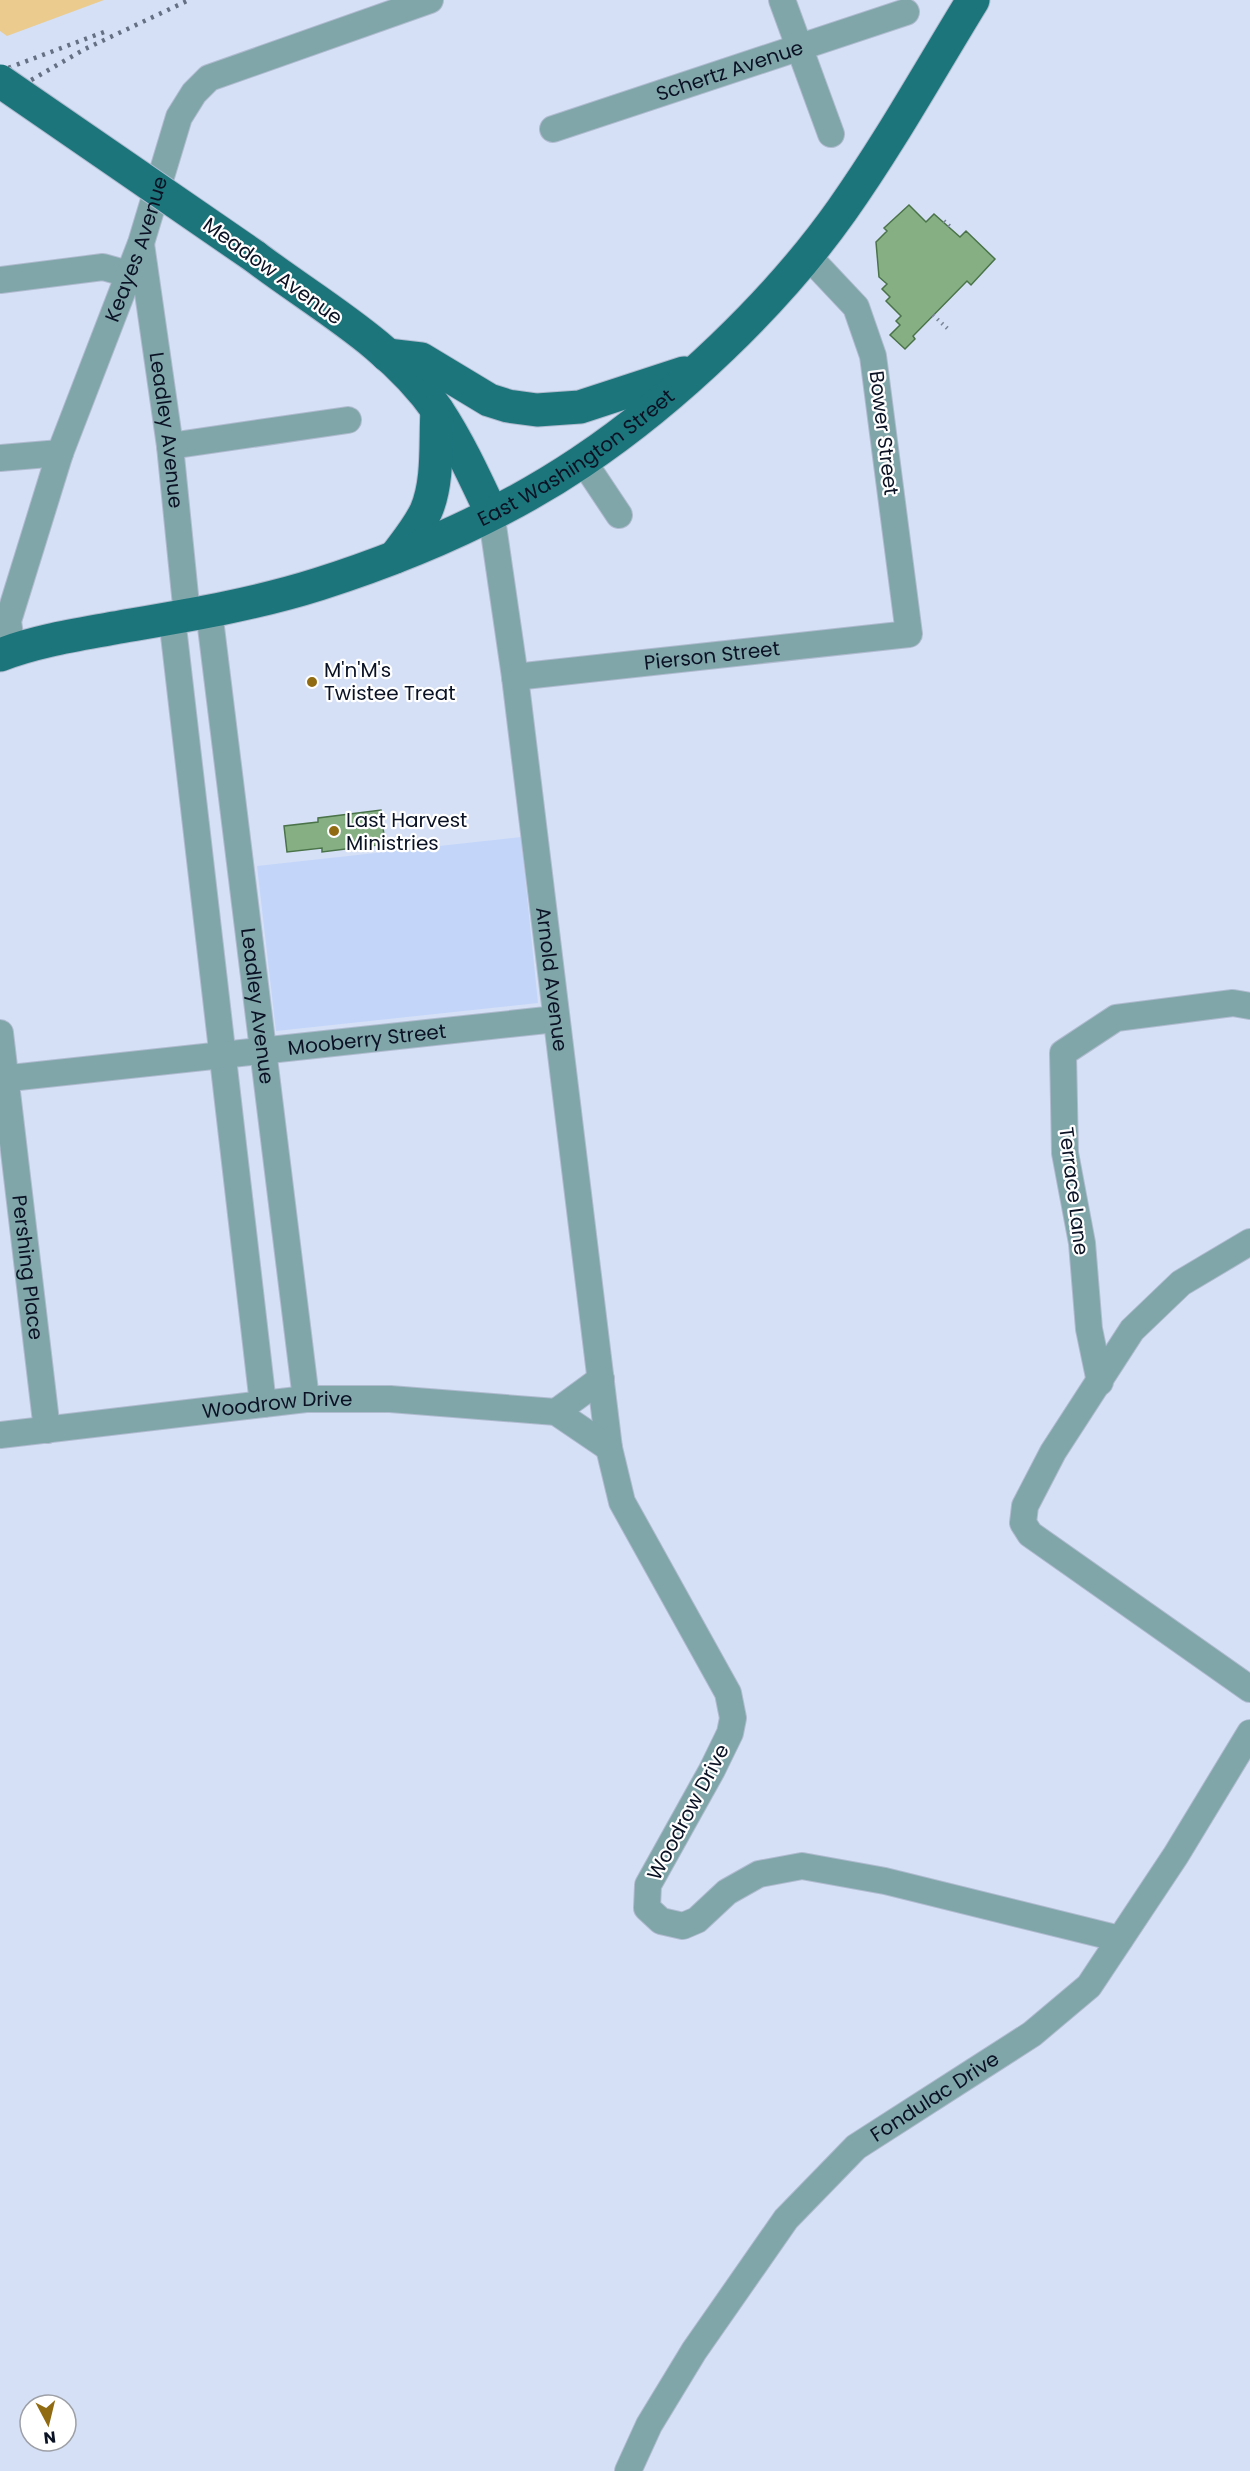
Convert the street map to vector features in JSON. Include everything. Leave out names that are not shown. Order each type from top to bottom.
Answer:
[{"type":"main road","name":"East Washington Street","points":[[6,653],[76,635],[190,615],[318,585],[394,558],[525,496],[583,461],[694,371],[762,306],[807,255],[841,210],[891,135],[973,0]]},
{"type":"main road","name":"Meadow Avenue","points":[[0,81],[254,256],[387,355],[437,410],[491,512]]},
{"type":"main road","points":[[387,355],[421,359],[489,400],[508,406],[537,410],[580,407],[630,389],[694,371]]},
{"type":"main road","points":[[394,558],[418,526],[427,508],[434,477],[437,410]]},
{"type":"street","name":"Keayes Avenue","points":[[6,653],[8,621],[60,453],[141,243],[179,117],[194,93],[209,78],[430,0]]},
{"type":"street","points":[[782,0],[831,134]]},
{"type":"street","name":"Schertz Avenue","points":[[553,129],[906,12]]},
{"type":"street","name":"Leadley Avenue","points":[[141,243],[170,446],[190,615],[222,1055],[263,1404]]},
{"type":"street","name":"Bower Street","points":[[807,255],[856,307],[873,356],[909,634]]},
{"type":"street","points":[[0,280],[103,267],[128,274]]},
{"type":"street","points":[[170,446],[348,420]]},
{"type":"street","points":[[0,458],[60,453]]},
{"type":"street","points":[[583,461],[619,515]]},
{"type":"street","name":"Arnold Avenue","points":[[491,512],[515,677],[609,1448]]},
{"type":"street","name":"Leadley Avenue","points":[[190,615],[265,1050],[306,1399]]},
{"type":"street","name":"Pierson Street","points":[[515,677],[909,634]]},
{"type":"street","name":"Terrace Lane","points":[[1100,1382],[1089,1329],[1082,1243],[1065,1153],[1063,1053],[1116,1018],[1233,1003],[1250,1006]]},
{"type":"street","name":"Mooberry Street","points":[[2,1078],[556,1019]]},
{"type":"street","name":"Pershing Place","points":[[0,1033],[2,1078],[46,1430]]},
{"type":"street","points":[[1250,1242],[1181,1283],[1132,1330],[1053,1452],[1025,1506],[1022,1517],[1026,1529],[1250,1689]]},
{"type":"street","points":[[556,1412],[600,1379]]},
{"type":"street","name":"Woodrow Drive","points":[[0,1435],[306,1399],[390,1399],[556,1412],[609,1448],[622,1502],[728,1693],[733,1709],[730,1733],[648,1885],[647,1908],[655,1917],[668,1924],[692,1923],[708,1912],[727,1892],[749,1879],[774,1869],[802,1866],[885,1881],[1120,1939]]},
{"type":"street","name":"Fondulac Drive","points":[[628,2471],[649,2425],[694,2351],[786,2219],[856,2147],[1040,2027],[1089,1986],[1176,1855],[1250,1733]]},
{"type":"path","points":[[944,221],[952,229]]},
{"type":"path","points":[[933,315],[948,329]]},
{"type":"shaded area","points":[[0,0],[104,0],[7,36],[0,31]]},
{"type":"shaded area","points":[[521,837],[538,1003],[276,1031],[257,866]]},
{"type":"building","points":[[909,205],[926,222],[934,214],[960,237],[966,231],[995,259],[971,285],[967,281],[913,336],[915,339],[905,349],[890,335],[900,325],[896,321],[901,316],[886,301],[890,297],[882,289],[887,284],[879,277],[876,242],[887,231],[884,228]]},
{"type":"building","name":"Last Harvest Ministries","points":[[381,810],[385,844],[322,852],[322,848],[287,852],[284,826],[318,822],[318,818]]},
{"type":"railway","points":[[0,98],[85,49],[189,0]]},
{"type":"railway","points":[[0,71],[104,32]]},
{"type":"place","name":"M'n'M's Twistee Treat","points":[[312,682]]},
{"type":"place","name":"Last Harvest Ministries","points":[[334,831]]}]
